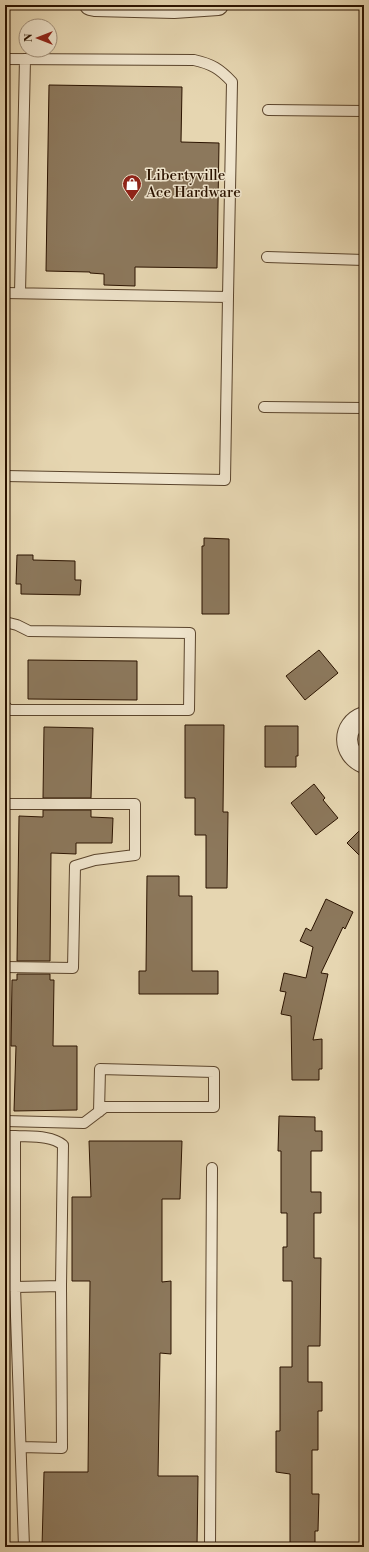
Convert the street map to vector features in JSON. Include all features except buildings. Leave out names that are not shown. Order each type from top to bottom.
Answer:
[{"type":"street","points":[[90,5],[174,8],[218,5]]},
{"type":"street","points":[[364,717],[358,719],[353,724],[347,736],[347,744],[351,753],[356,758],[364,762]]},
{"type":"lane","points":[[5,59],[194,60],[208,63],[222,71],[232,82],[225,480],[5,476]]},
{"type":"lane","points":[[20,293],[25,59]]},
{"type":"lane","points":[[268,110],[364,111]]},
{"type":"lane","points":[[267,257],[364,260]]},
{"type":"lane","points":[[5,293],[228,297]]},
{"type":"lane","points":[[264,407],[364,408]]},
{"type":"lane","points":[[5,622],[17,625],[29,631],[190,633],[189,710],[9,710],[5,706]]},
{"type":"lane","points":[[5,804],[135,804],[135,854],[96,860],[75,866],[73,968],[5,967]]},
{"type":"lane","points":[[5,1121],[84,1123],[99,1112],[105,1107],[214,1107],[214,1072],[100,1069],[99,1112]]},
{"type":"lane","points":[[21,1447],[62,1448],[61,1286],[63,1145],[58,1141],[47,1138],[10,1136],[10,1286],[21,1447],[24,1547]]},
{"type":"lane","points":[[210,1547],[212,1168]]},
{"type":"lane","points":[[10,1286],[61,1286]]},
{"type":"place","name":"Libertyville Ace Hardware","points":[[132,201]]}]
